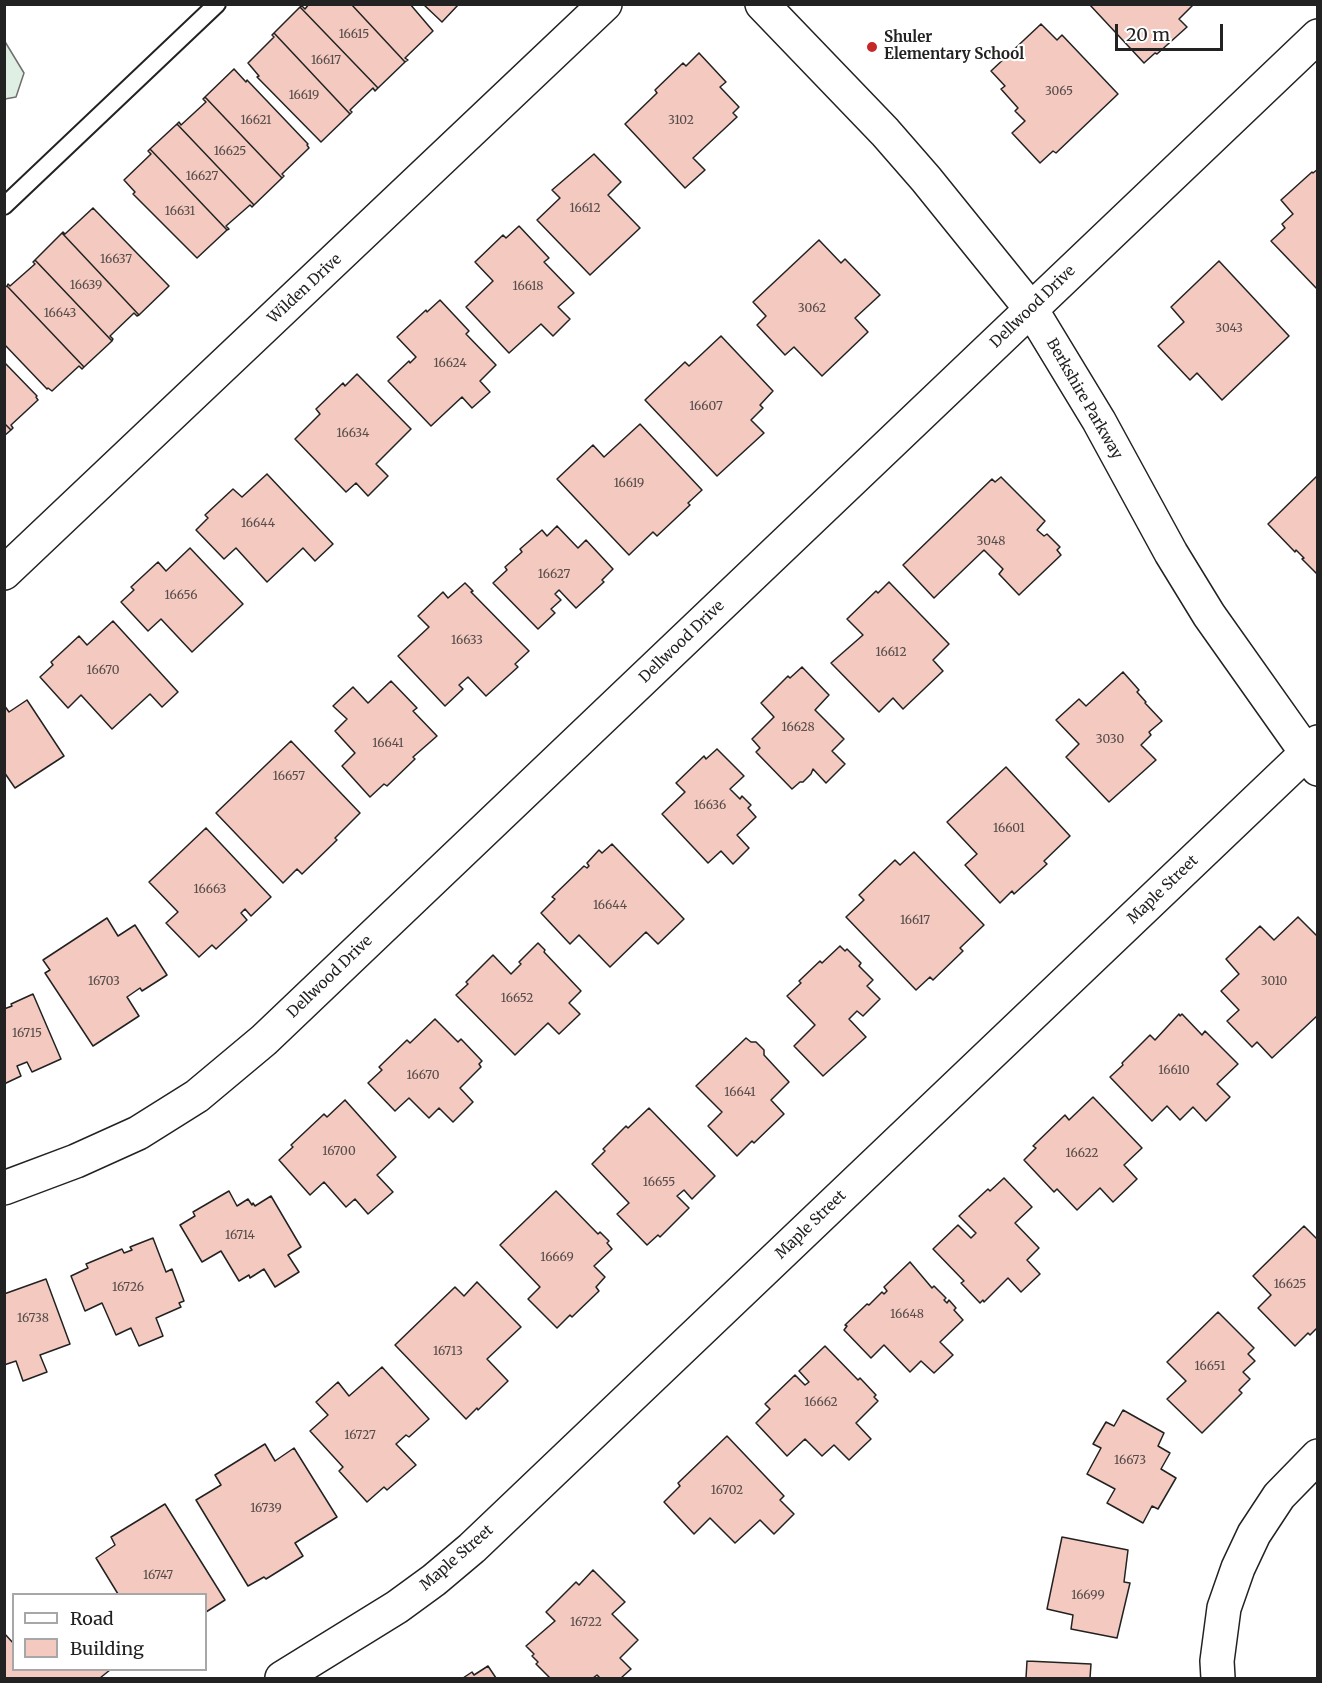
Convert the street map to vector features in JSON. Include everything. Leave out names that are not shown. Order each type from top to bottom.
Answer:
[{"type":"street","name":"Wilden Drive","points":[[4,573],[605,4]]},
{"type":"street","name":"Berkshire Parkway","points":[[762,4],[919,171],[1031,309],[1099,421],[1171,553],[1209,615],[1314,755]]},
{"type":"street","name":"Dellwood Drive","points":[[4,1188],[76,1161],[138,1133],[197,1096],[264,1040],[1317,36]]},
{"type":"street","name":"Maple Street","points":[[282,1678],[397,1607],[472,1548],[1314,755]]},
{"type":"street","points":[[1218,1678],[1217,1661],[1224,1608],[1238,1568],[1254,1533],[1280,1496],[1317,1456]]},
{"type":"lane","points":[[4,206],[217,4]]},
{"type":"green space","points":[[4,40],[24,73],[16,97],[5,99]]},
{"type":"building","points":[[309,4],[351,4],[405,62],[378,88],[300,7],[305,9]]},
{"type":"building","points":[[351,4],[410,4],[433,31],[405,58],[408,60],[405,62]]},
{"type":"building","points":[[423,4],[459,4],[442,22]]},
{"type":"building","points":[[1089,4],[1194,4],[1179,19],[1187,27],[1144,63]]},
{"type":"building","points":[[300,7],[378,88],[375,91],[373,88],[350,110],[352,112],[350,114],[274,33]]},
{"type":"building","points":[[1041,24],[1057,40],[1062,35],[1118,94],[1056,153],[1053,151],[1040,163],[1012,133],[1025,121],[1015,111],[1018,108],[1001,89],[1005,86],[991,71]]},
{"type":"building","points":[[274,33],[350,114],[321,142],[257,77],[259,76],[248,63],[274,37],[272,35]]},
{"type":"building","points":[[699,53],[726,82],[720,87],[739,107],[733,113],[737,117],[693,158],[705,170],[685,188],[625,124],[657,93],[655,90],[683,63],[686,66]]},
{"type":"building","points":[[234,69],[308,144],[309,148],[282,174],[284,176],[282,178],[205,97]]},
{"type":"building","points":[[205,97],[282,178],[254,205],[177,124],[179,122],[181,125],[206,102],[203,99]]},
{"type":"building","points":[[177,124],[254,205],[252,207],[250,205],[226,226],[229,229],[227,230],[150,149]]},
{"type":"building","points":[[150,149],[227,230],[197,258],[133,194],[135,192],[124,180],[151,154],[148,151]]},
{"type":"building","points":[[594,154],[621,182],[608,195],[640,228],[590,275],[537,220],[560,198],[552,190]]},
{"type":"building","points":[[1318,169],[1318,290],[1271,241],[1285,228],[1282,224],[1293,214],[1281,200]]},
{"type":"building","points":[[93,208],[169,286],[139,315],[62,233],[65,234]]},
{"type":"building","points":[[519,226],[549,258],[544,262],[574,293],[558,307],[570,319],[553,336],[541,324],[509,353],[466,307],[493,281],[475,262],[503,235],[506,238]]},
{"type":"building","points":[[62,233],[139,315],[134,313],[110,336],[112,341],[35,260]]},
{"type":"building","points":[[819,240],[841,263],[845,259],[880,295],[855,318],[868,332],[822,376],[794,347],[785,355],[757,325],[766,316],[753,302]]},
{"type":"building","points":[[35,260],[112,341],[84,367],[7,286],[8,284],[10,286],[35,264],[33,262]]},
{"type":"building","points":[[1219,261],[1289,336],[1222,400],[1197,373],[1190,380],[1158,346],[1184,322],[1171,307]]},
{"type":"building","points":[[7,286],[84,367],[82,369],[79,366],[52,391],[47,389],[4,344],[4,288]]},
{"type":"building","points":[[440,300],[469,331],[466,334],[496,365],[480,381],[490,392],[472,408],[462,397],[431,426],[388,381],[416,357],[397,337]]},
{"type":"building","points":[[721,336],[773,391],[760,405],[763,408],[751,420],[764,433],[717,476],[645,400],[685,362],[689,366]]},
{"type":"building","points":[[4,362],[37,396],[38,400],[11,425],[13,428],[11,430],[4,423]]},
{"type":"building","points":[[357,374],[411,429],[376,464],[388,476],[368,496],[356,483],[346,492],[295,439],[320,414],[316,409],[343,383],[345,386]]},
{"type":"building","points":[[4,423],[11,430],[4,436]]},
{"type":"building","points":[[640,424],[702,490],[688,503],[690,505],[657,536],[653,532],[629,555],[557,479],[593,445],[604,457]]},
{"type":"building","points":[[267,474],[333,544],[315,561],[303,548],[267,582],[236,548],[224,559],[196,530],[208,518],[205,515],[233,489],[242,497]]},
{"type":"building","points":[[1318,475],[1318,575],[1302,559],[1304,558],[1296,550],[1295,552],[1268,524]]},
{"type":"building","points":[[1001,477],[1045,521],[1037,530],[1044,536],[1047,534],[1060,547],[1057,550],[1061,555],[1019,595],[999,574],[1003,569],[984,550],[934,598],[903,565],[992,479],[995,482]]},
{"type":"building","points":[[557,526],[578,548],[586,540],[613,569],[602,580],[604,582],[576,608],[559,590],[555,594],[561,600],[551,609],[555,613],[538,629],[493,583],[507,570],[505,567],[522,552],[520,549],[542,530],[547,536]]},
{"type":"building","points":[[190,548],[243,604],[192,652],[161,619],[148,631],[121,602],[134,590],[131,587],[158,562],[166,571]]},
{"type":"building","points":[[889,582],[949,644],[933,660],[943,671],[903,709],[893,698],[879,712],[831,663],[863,635],[847,619],[876,591],[878,593]]},
{"type":"building","points":[[465,583],[529,651],[515,664],[518,667],[486,696],[468,677],[459,685],[463,689],[445,706],[398,656],[429,627],[418,616],[443,592],[448,598]]},
{"type":"building","points":[[113,621],[178,692],[162,707],[150,694],[112,729],[81,695],[68,708],[40,677],[53,665],[51,662],[79,636],[87,645]]},
{"type":"building","points":[[802,667],[829,695],[815,710],[844,739],[832,751],[845,764],[826,783],[813,769],[803,782],[792,789],[756,752],[760,748],[752,739],[774,717],[761,703],[788,676],[790,678]]},
{"type":"building","points":[[1123,672],[1139,690],[1137,692],[1145,703],[1162,721],[1149,732],[1151,735],[1141,745],[1156,760],[1109,802],[1066,757],[1079,744],[1056,720],[1079,699],[1086,706]]},
{"type":"building","points":[[391,681],[417,708],[413,711],[437,736],[413,757],[415,759],[387,786],[384,784],[370,797],[342,766],[355,753],[335,731],[347,719],[333,706],[353,687],[368,703]]},
{"type":"building","points":[[27,700],[64,756],[15,788],[4,772],[4,705],[9,712]]},
{"type":"building","points":[[291,741],[360,813],[335,838],[337,840],[302,874],[297,869],[283,883],[216,813]]},
{"type":"building","points":[[717,749],[744,776],[730,789],[740,799],[742,796],[751,805],[748,808],[756,817],[737,835],[749,848],[733,864],[721,851],[708,863],[662,814],[685,792],[676,783],[704,756],[706,759]]},
{"type":"building","points":[[1006,767],[1070,836],[1044,861],[1047,864],[1014,894],[1012,891],[1000,903],[965,865],[977,854],[947,822]]},
{"type":"building","points":[[206,828],[271,897],[251,916],[245,909],[241,913],[247,920],[216,949],[212,945],[199,957],[166,923],[178,912],[149,882]]},
{"type":"building","points":[[612,844],[684,919],[658,944],[646,932],[610,967],[579,935],[570,944],[541,913],[555,899],[552,897],[584,866],[587,868],[589,866],[587,863],[599,850],[602,853]]},
{"type":"building","points":[[914,852],[984,925],[960,948],[963,951],[933,980],[930,977],[916,990],[846,917],[864,900],[859,895],[895,860],[900,865]]},
{"type":"building","points":[[1298,917],[1318,937],[1318,1015],[1272,1058],[1257,1042],[1252,1047],[1227,1021],[1239,1010],[1221,991],[1239,974],[1226,959],[1260,926],[1274,940]]},
{"type":"building","points":[[107,918],[118,936],[135,925],[167,975],[142,991],[140,988],[127,997],[139,1016],[93,1046],[45,973],[50,970],[43,960]]},
{"type":"building","points":[[538,943],[581,991],[569,1003],[580,1014],[559,1034],[548,1023],[515,1055],[456,995],[493,955],[511,974],[521,964],[519,962]]},
{"type":"building","points":[[840,946],[845,951],[847,949],[861,963],[859,966],[873,980],[867,986],[880,999],[863,1016],[857,1011],[849,1019],[866,1037],[823,1076],[794,1046],[815,1025],[787,996],[820,961],[822,963]]},
{"type":"building","points":[[33,994],[61,1059],[32,1072],[27,1062],[17,1066],[21,1076],[4,1084],[4,1009]]},
{"type":"building","points":[[1179,1014],[1180,1016],[1182,1014],[1202,1035],[1205,1031],[1238,1064],[1217,1084],[1230,1097],[1206,1121],[1193,1107],[1180,1120],[1167,1106],[1152,1121],[1110,1077],[1150,1035],[1155,1040]]},
{"type":"building","points":[[435,1019],[458,1042],[461,1039],[482,1061],[479,1064],[481,1067],[460,1088],[473,1102],[453,1122],[439,1108],[429,1118],[409,1098],[395,1111],[368,1083],[382,1070],[379,1067],[407,1040],[410,1043]]},
{"type":"building","points":[[746,1038],[751,1042],[756,1042],[764,1050],[764,1055],[789,1082],[771,1100],[784,1114],[737,1156],[708,1126],[722,1112],[696,1086]]},
{"type":"building","points":[[1093,1097],[1142,1148],[1124,1165],[1137,1179],[1113,1202],[1100,1188],[1077,1210],[1057,1189],[1054,1192],[1024,1160],[1036,1148],[1033,1146],[1065,1115],[1069,1120]]},
{"type":"building","points":[[345,1100],[396,1157],[377,1175],[393,1192],[368,1214],[355,1199],[346,1207],[324,1182],[310,1195],[279,1160],[293,1147],[291,1145],[324,1114],[327,1117]]},
{"type":"building","points":[[649,1108],[715,1176],[692,1199],[684,1190],[677,1196],[689,1208],[660,1237],[658,1235],[647,1245],[617,1214],[629,1203],[592,1164],[605,1151],[603,1149],[626,1126],[628,1128]]},
{"type":"building","points":[[1004,1178],[1032,1207],[1015,1223],[1039,1248],[1027,1260],[1040,1274],[1021,1292],[1008,1278],[984,1302],[983,1300],[980,1303],[961,1283],[964,1281],[933,1249],[958,1225],[971,1238],[976,1233],[959,1216],[988,1189],[990,1191]]},
{"type":"building","points":[[229,1191],[237,1206],[248,1199],[255,1206],[271,1196],[301,1247],[288,1255],[299,1272],[275,1287],[264,1269],[250,1278],[249,1275],[239,1281],[221,1251],[202,1262],[180,1225],[195,1216],[193,1212]]},
{"type":"building","points":[[556,1191],[598,1234],[600,1232],[609,1241],[607,1243],[612,1249],[594,1266],[605,1277],[596,1287],[599,1291],[557,1328],[528,1299],[540,1287],[500,1245]]},
{"type":"building","points":[[1304,1226],[1318,1240],[1318,1327],[1295,1346],[1258,1308],[1271,1295],[1253,1276]]},
{"type":"building","points":[[153,1238],[166,1272],[172,1269],[184,1301],[179,1303],[181,1307],[156,1318],[163,1336],[139,1346],[131,1328],[116,1335],[102,1303],[85,1311],[71,1276],[88,1268],[86,1264],[122,1249],[124,1253],[132,1250],[130,1247]]},
{"type":"building","points":[[910,1262],[932,1288],[934,1286],[946,1298],[944,1300],[947,1303],[949,1300],[963,1320],[940,1342],[953,1355],[934,1373],[921,1361],[910,1372],[884,1345],[871,1358],[844,1330],[847,1326],[845,1325],[867,1304],[869,1305],[882,1292],[884,1294],[887,1291],[884,1287]]},
{"type":"building","points":[[46,1279],[70,1344],[40,1355],[47,1372],[23,1381],[16,1361],[4,1365],[4,1294]]},
{"type":"building","points":[[477,1282],[521,1327],[487,1359],[508,1381],[466,1419],[395,1345],[455,1287],[464,1296]]},
{"type":"building","points":[[1218,1312],[1254,1348],[1248,1354],[1255,1361],[1243,1372],[1250,1379],[1239,1390],[1242,1393],[1202,1433],[1167,1399],[1186,1381],[1167,1362]]},
{"type":"building","points":[[825,1346],[858,1380],[860,1378],[876,1395],[874,1397],[878,1401],[856,1423],[871,1439],[849,1460],[834,1445],[822,1456],[805,1439],[787,1456],[756,1423],[770,1409],[765,1404],[795,1375],[805,1385],[809,1382],[799,1371]]},
{"type":"building","points":[[382,1367],[429,1419],[409,1437],[406,1435],[396,1444],[416,1465],[387,1490],[384,1487],[367,1502],[339,1471],[343,1467],[310,1431],[328,1415],[316,1402],[338,1382],[349,1396]]},
{"type":"building","points":[[1123,1410],[1164,1433],[1158,1446],[1170,1453],[1161,1469],[1176,1478],[1158,1509],[1152,1506],[1143,1523],[1107,1503],[1115,1489],[1087,1474],[1101,1448],[1093,1444],[1106,1422],[1114,1426]]},
{"type":"building","points":[[727,1436],[784,1496],[780,1500],[794,1514],[774,1534],[760,1520],[735,1543],[710,1518],[694,1534],[664,1502],[680,1486],[678,1483]]},
{"type":"building","points":[[265,1444],[275,1461],[294,1448],[337,1517],[295,1543],[303,1556],[266,1579],[264,1577],[248,1586],[196,1500],[221,1485],[215,1475]]},
{"type":"building","points":[[165,1504],[225,1600],[207,1611],[207,1593],[117,1593],[96,1558],[115,1545],[111,1537]]},
{"type":"building","points":[[1062,1537],[1128,1550],[1124,1582],[1130,1583],[1117,1638],[1071,1629],[1073,1615],[1047,1609]]},
{"type":"building","points":[[593,1570],[625,1602],[612,1614],[638,1640],[620,1658],[631,1669],[621,1678],[600,1678],[597,1675],[593,1678],[550,1678],[536,1664],[538,1662],[532,1656],[534,1654],[526,1646],[555,1621],[546,1612],[576,1582],[579,1585]]},
{"type":"building","points":[[4,1633],[12,1642],[12,1671],[109,1671],[100,1678],[4,1678]]},
{"type":"building","points":[[1027,1661],[1091,1664],[1090,1678],[1026,1678]]},
{"type":"building","points":[[488,1666],[496,1678],[463,1678],[472,1672],[474,1675]]},
{"type":"place","name":"Shuler Elementary School","points":[[872,47]]}]
